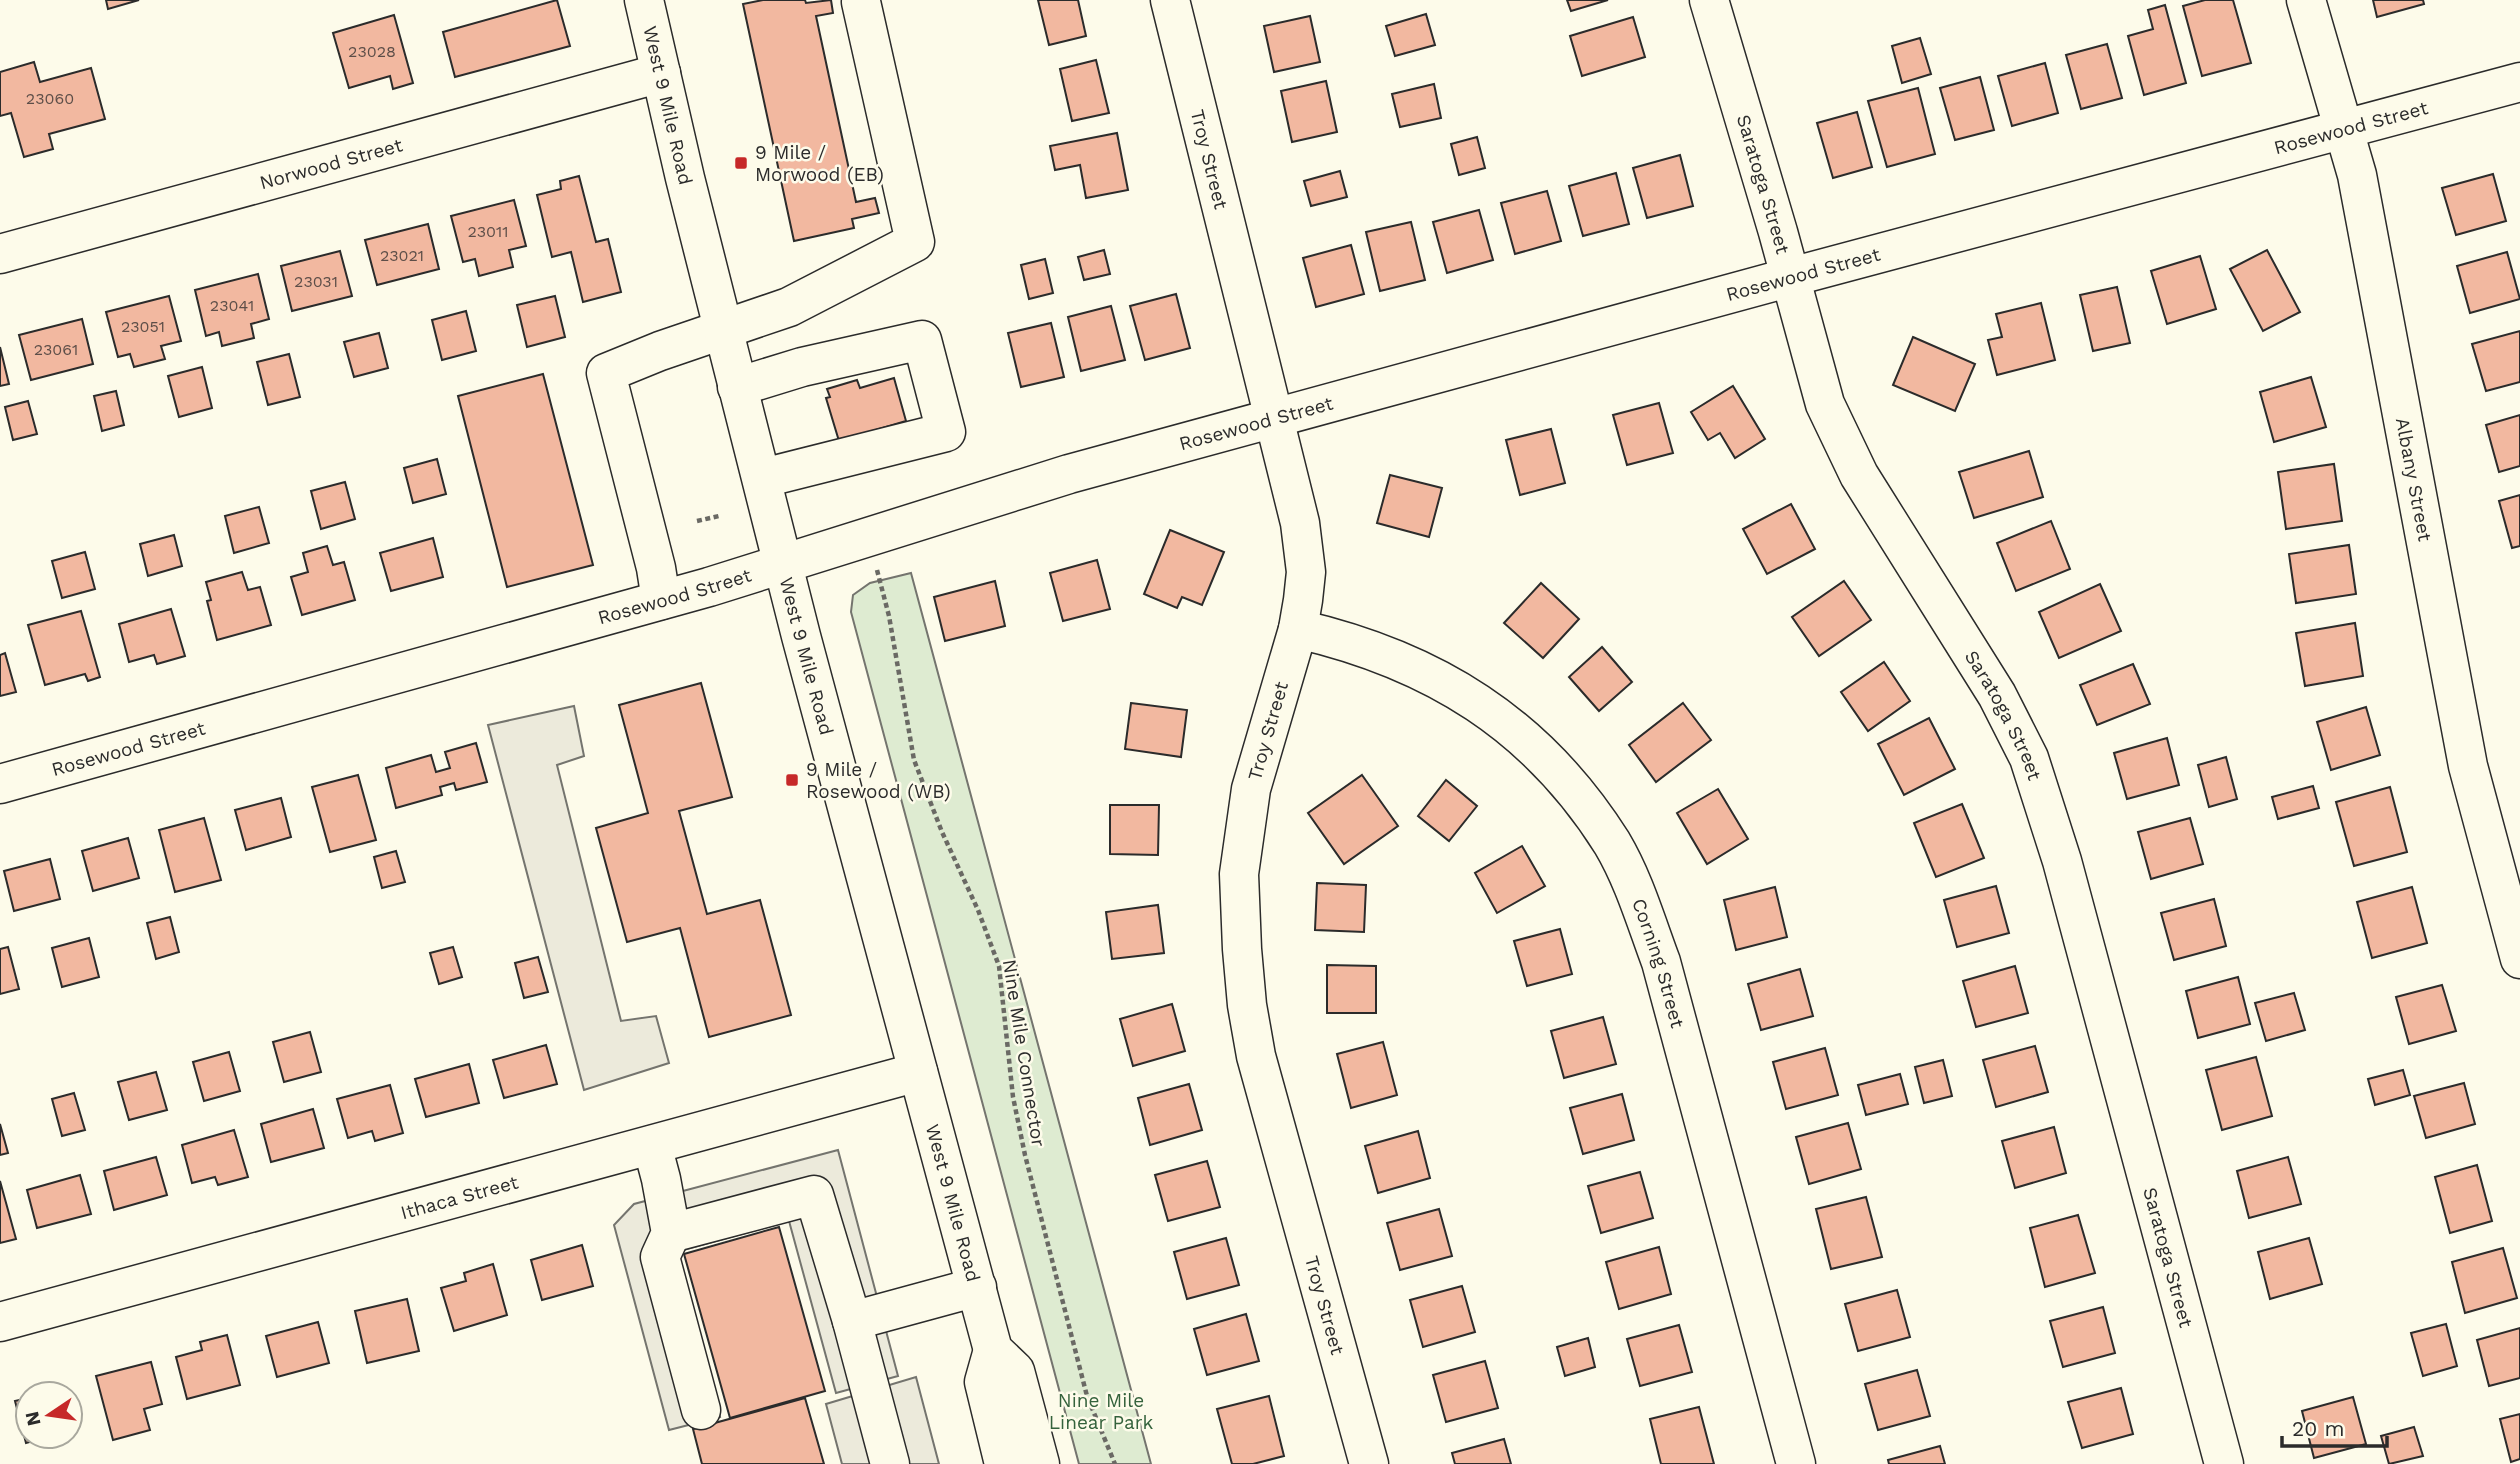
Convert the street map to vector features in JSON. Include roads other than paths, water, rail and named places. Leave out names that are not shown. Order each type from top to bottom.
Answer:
[{"type":"street","name":"West 9 Mile Road","points":[[644,0],[737,387],[804,649],[993,1350],[984,1382],[1004,1464]]},
{"type":"street","name":"Troy Street","points":[[1170,0],[1300,523],[1306,572],[1298,629],[1251,789],[1239,874],[1247,1005],[1256,1056],[1369,1464]]},
{"type":"street","name":"Saratoga Street","points":[[1709,0],[1791,277],[1825,404],[1859,475],[1997,695],[2029,758],[2062,861],[2224,1464]]},
{"type":"street","name":"Albany Street","points":[[2306,0],[2360,189],[2468,766],[2520,959]]},
{"type":"street","points":[[661,600],[656,568],[606,373],[660,351],[789,307],[915,242],[861,2]]},
{"type":"street","name":"Norwood Street","points":[[0,254],[661,73]]},
{"type":"street","name":"Rosewood Street","points":[[0,784],[661,600],[1069,474],[2520,82]]},
{"type":"street","points":[[737,387],[814,364],[922,340],[927,354],[946,432],[762,478]]},
{"type":"street","name":"Corning Street","points":[[1298,629],[1393,656],[1451,685],[1491,712],[1557,772],[1612,844],[1633,885],[1661,962],[1796,1464]]},
{"type":"street","name":"Ithaca Street","points":[[0,1322],[918,1072]]},
{"type":"street","points":[[652,1145],[671,1233],[660,1257],[701,1410]]},
{"type":"street","points":[[671,1233],[814,1195],[852,1321],[890,1464]]},
{"type":"street","points":[[852,1321],[977,1287]]},
{"type":"street","name":"West 9 Mile Road","points":[[993,1350],[1015,1371],[1040,1464]]},
{"type":"place","name":"9 Mile / Morwood (EB)","points":[[741,163]]},
{"type":"place","name":"9 Mile / Rosewood (WB)","points":[[792,780]]},
{"type":"park label","name":"Nine Mile Linear Park","points":[[1101,1411]]}]
